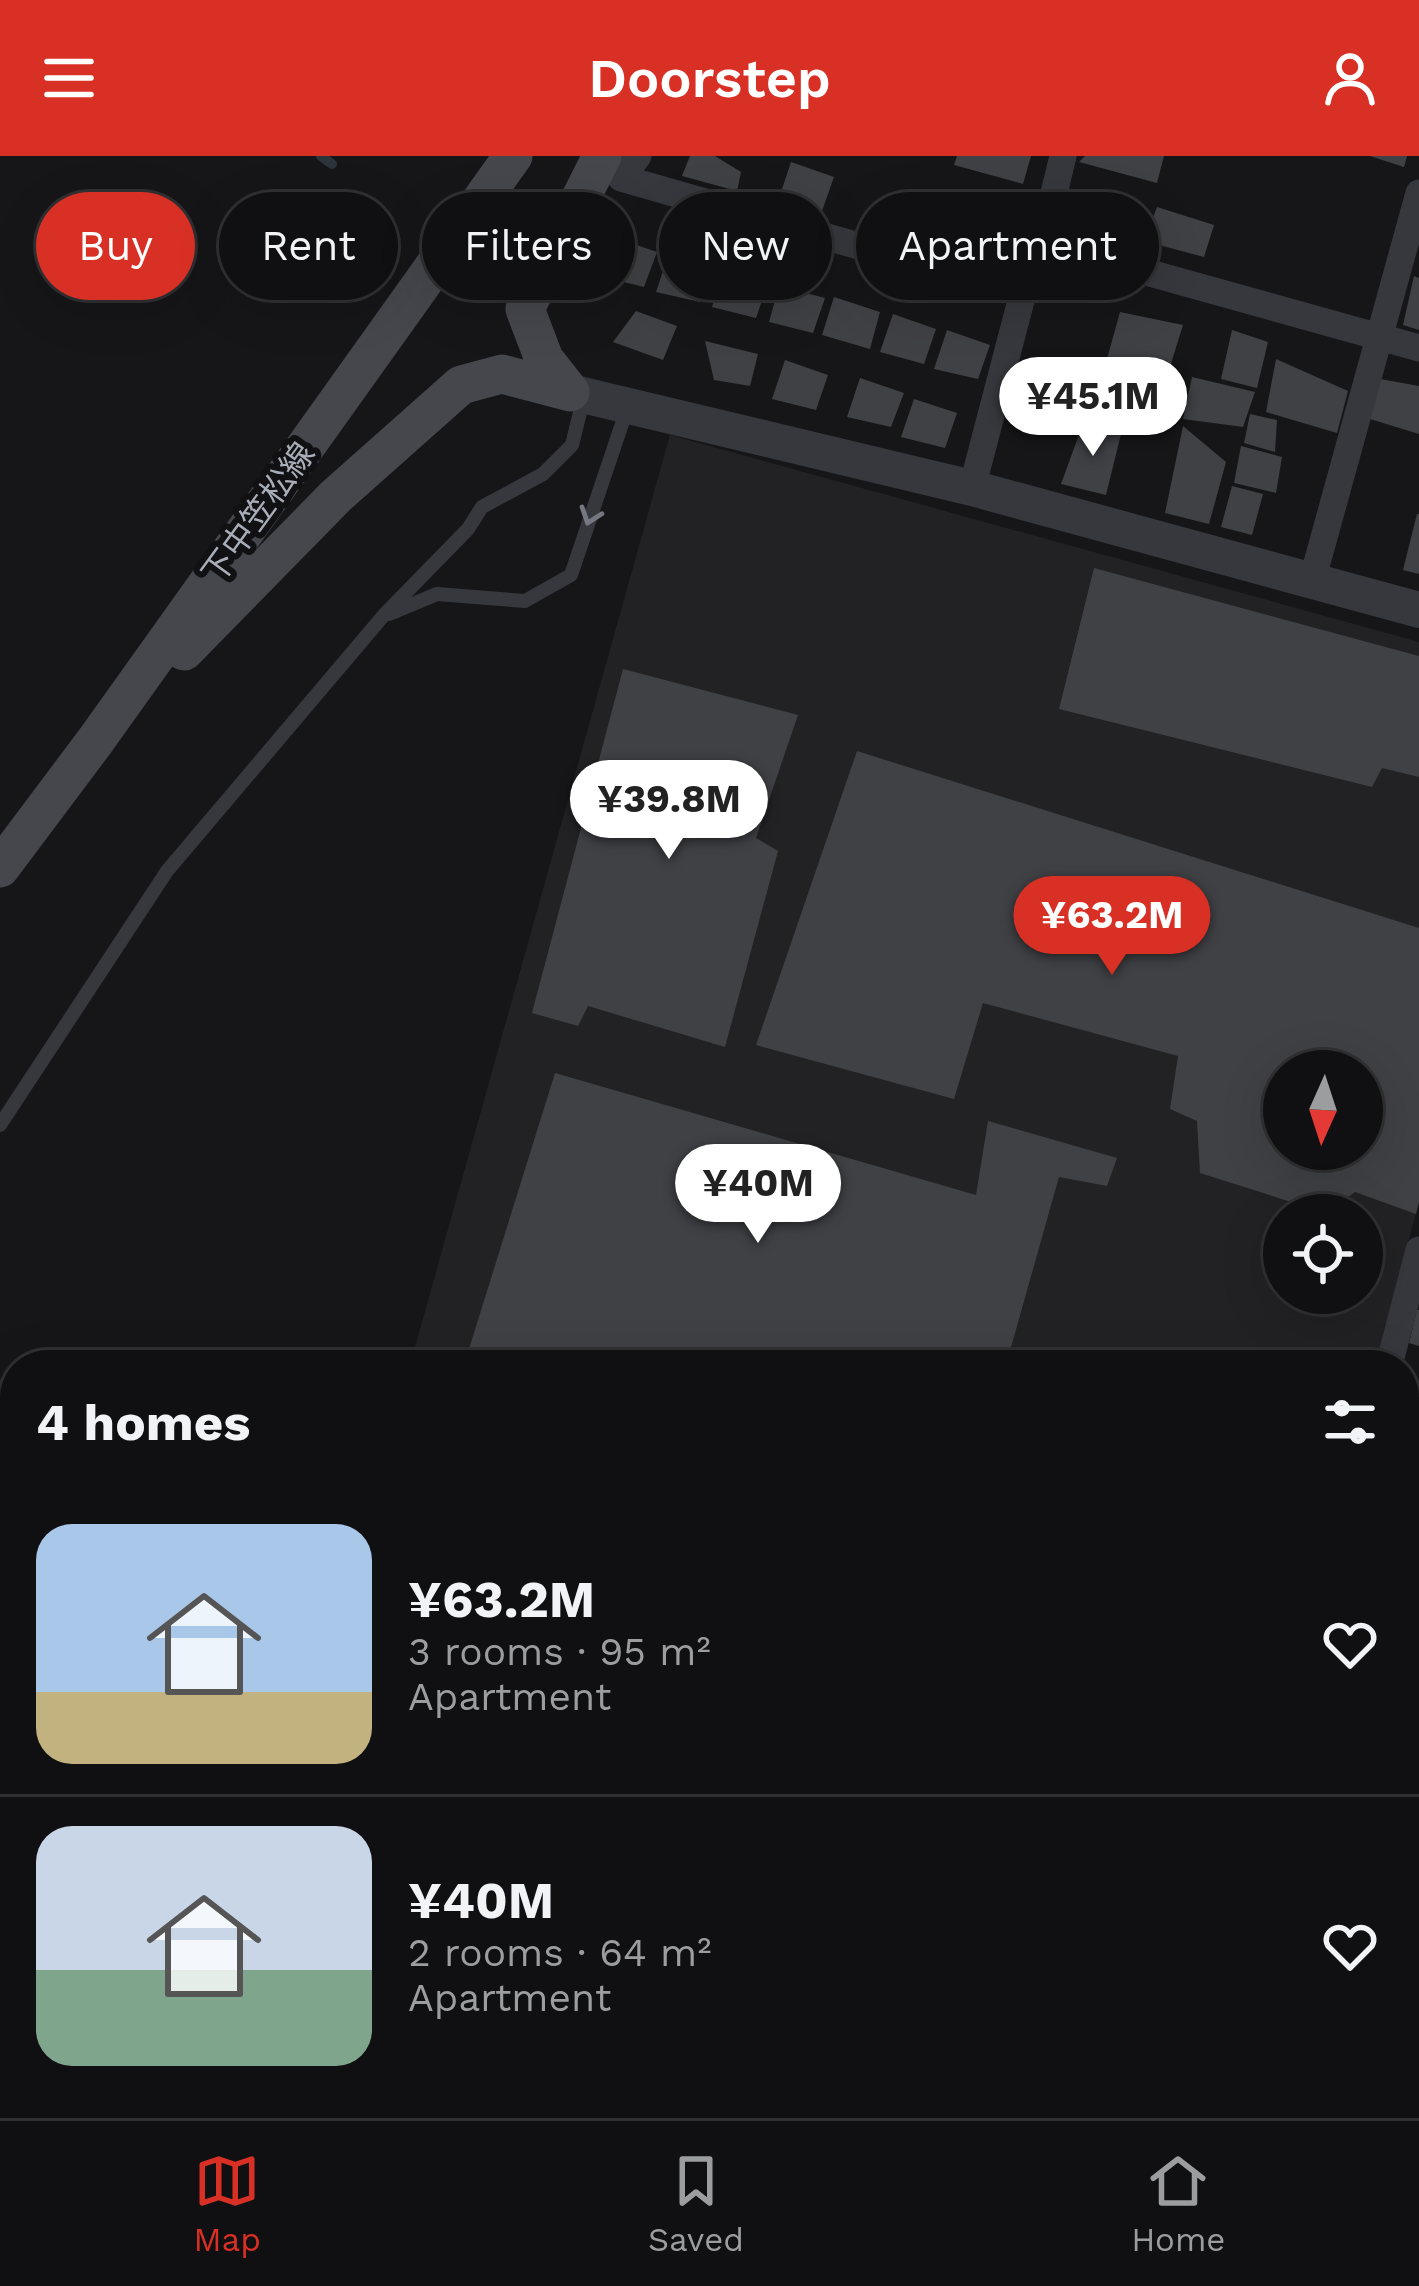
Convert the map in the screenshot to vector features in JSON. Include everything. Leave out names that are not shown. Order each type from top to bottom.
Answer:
[{"type":"main road","name":"下中笠松線","points":[[0,868],[513,156]]},
{"type":"main road","points":[[577,394],[544,359],[525,309],[602,156]]},
{"type":"main road","points":[[96,740],[336,496],[461,386],[502,374],[577,394]]},
{"type":"street","points":[[638,156],[621,178],[856,245]]},
{"type":"street","points":[[1054,192],[1063,156]]},
{"type":"street","points":[[1312,581],[1419,193]]},
{"type":"street","points":[[1159,276],[1419,348]]},
{"type":"street","points":[[972,488],[1021,300]]},
{"type":"street","points":[[577,394],[972,488],[1419,610]]},
{"type":"street","points":[[1393,1350],[1419,1250]]},
{"type":"lane","points":[[0,1125],[167,871],[384,616],[468,529],[482,507],[544,474],[572,445],[577,394]]},
{"type":"lane","points":[[384,616],[437,594],[524,601],[571,575],[628,405]]},
{"type":"shaded area","points":[[670,435],[1419,642],[1419,1202],[1379,1350],[414,1350]]},
{"type":"building","points":[[690,156],[715,156],[741,172],[737,191],[682,176]]},
{"type":"building","points":[[957,156],[1031,156],[1023,184],[954,165]]},
{"type":"building","points":[[1085,156],[1164,156],[1157,183],[1079,162]]},
{"type":"building","points":[[1370,156],[1407,156],[1404,167]]},
{"type":"building","points":[[791,162],[834,177],[829,192],[781,192]]},
{"type":"building","points":[[1159,208],[1214,225],[1204,257],[1159,245]]},
{"type":"building","points":[[635,244],[657,252],[644,287],[635,285]]},
{"type":"building","points":[[1414,276],[1419,278],[1419,330],[1403,325]]},
{"type":"building","points":[[834,297],[880,312],[870,349],[822,335]]},
{"type":"building","points":[[714,300],[762,300],[756,318],[712,307]]},
{"type":"building","points":[[775,300],[824,300],[813,333],[769,322]]},
{"type":"building","points":[[636,311],[677,326],[663,360],[613,342]]},
{"type":"building","points":[[1120,312],[1183,325],[1165,383],[1105,366]]},
{"type":"building","points":[[893,314],[936,329],[924,364],[880,352]]},
{"type":"building","points":[[947,330],[990,345],[978,379],[934,369]]},
{"type":"building","points":[[1232,330],[1268,342],[1257,388],[1221,379]]},
{"type":"building","points":[[705,341],[758,354],[750,386],[714,380]]},
{"type":"building","points":[[1276,359],[1348,391],[1337,433],[1266,412]]},
{"type":"building","points":[[785,360],[828,375],[816,410],[772,399]]},
{"type":"building","points":[[1047,371],[1124,396],[1119,428],[1039,403]]},
{"type":"building","points":[[1192,377],[1255,392],[1243,427],[1183,419]]},
{"type":"building","points":[[860,378],[904,393],[891,427],[847,417]]},
{"type":"building","points":[[1380,379],[1419,386],[1419,434],[1370,419]]},
{"type":"building","points":[[914,399],[957,413],[945,448],[901,437]]},
{"type":"building","points":[[1250,414],[1277,420],[1275,452],[1244,443]]},
{"type":"building","points":[[1084,421],[1121,434],[1106,495],[1061,484]]},
{"type":"building","points":[[1183,426],[1226,462],[1209,524],[1165,513]]},
{"type":"building","points":[[1241,446],[1282,457],[1276,493],[1234,483]]},
{"type":"building","points":[[1232,486],[1263,494],[1252,535],[1221,527]]},
{"type":"building","points":[[1419,514],[1419,574],[1403,570]]},
{"type":"building","points":[[1094,568],[1419,656],[1419,777],[1382,768],[1372,787],[1059,709]]},
{"type":"building","points":[[623,669],[798,715],[756,838],[778,851],[725,1047],[588,1006],[578,1026],[532,1013]]},
{"type":"building","points":[[857,751],[1419,928],[1416,1214],[1383,1202],[1383,1194],[1266,1194],[1200,1173],[1197,1121],[1170,1109],[1178,1056],[983,1003],[954,1099],[756,1045]]},
{"type":"building","points":[[555,1073],[976,1195],[988,1121],[1117,1158],[1107,1186],[1059,1177],[1010,1350],[469,1350]]},
{"type":"building","points":[[1419,1310],[1419,1346],[1409,1343]]},
{"type":"waterway","points":[[321,156],[332,164]]}]
